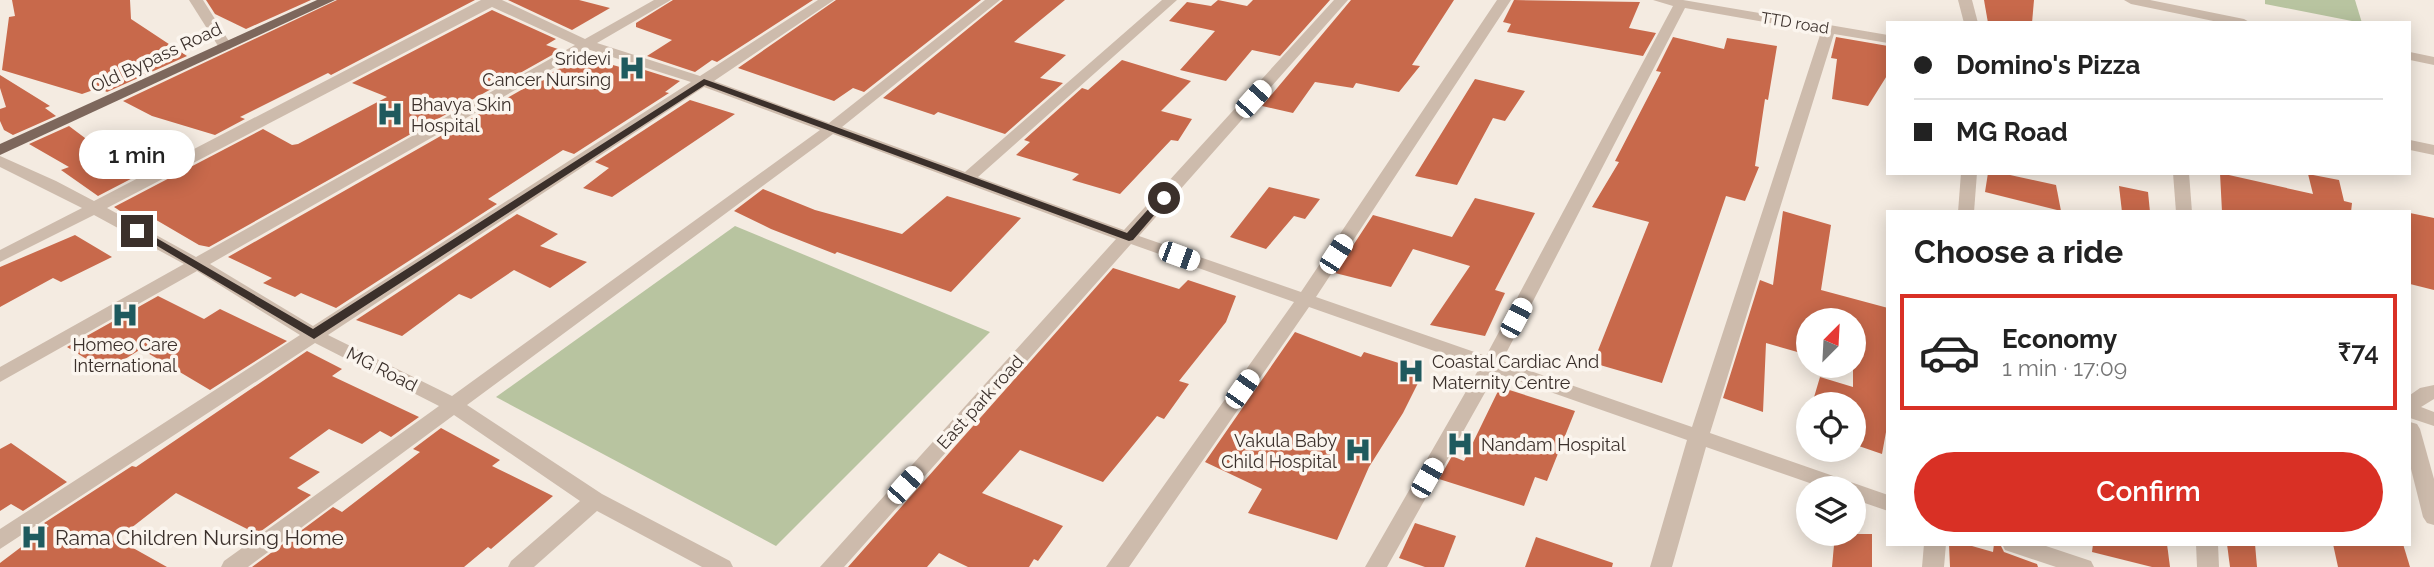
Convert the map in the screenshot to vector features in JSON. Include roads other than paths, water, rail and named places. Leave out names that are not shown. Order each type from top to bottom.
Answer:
[{"type":"main road","name":"Old Bypass Road","points":[[0,150],[225,46],[306,4],[328,0]]},
{"type":"street","points":[[196,0],[225,46]]},
{"type":"street","points":[[0,375],[664,0]]},
{"type":"street","points":[[0,540],[827,0]]},
{"type":"street","points":[[232,567],[832,128],[993,0]]},
{"type":"street","points":[[969,177],[1170,0]]},
{"type":"street","name":"East park road","points":[[831,567],[1341,0]]},
{"type":"street","points":[[1117,567],[1305,300],[1504,0]]},
{"type":"street","name":"TTD road","points":[[1660,0],[1886,39]]},
{"type":"street","points":[[1965,0],[1970,21]]},
{"type":"street","points":[[2131,0],[2234,21]]},
{"type":"street","points":[[0,257],[491,1],[585,44],[704,82],[969,177],[1129,238],[1810,476]]},
{"type":"street","points":[[1376,567],[1490,366],[1681,4]]},
{"type":"street","points":[[1661,567],[1698,438],[1829,29]]},
{"type":"street","points":[[2411,56],[2434,61]]},
{"type":"street","points":[[2411,145],[2434,150]]},
{"type":"street","name":"MG Road","points":[[0,161],[199,265],[314,335],[453,404],[595,500],[722,567]]},
{"type":"street","points":[[1966,210],[1969,175]]},
{"type":"street","points":[[2181,175],[2184,210]]},
{"type":"street","points":[[2411,404],[2427,393],[2434,392]]},
{"type":"street","points":[[2411,411],[2434,419]]},
{"type":"street","points":[[2411,433],[2434,517]]},
{"type":"street","points":[[1866,495],[1886,502]]},
{"type":"street","points":[[519,567],[595,500]]},
{"type":"street","points":[[1933,567],[1935,546]]},
{"type":"street","points":[[2020,546],[2083,567]]},
{"type":"street","points":[[2207,546],[2208,567]]},
{"type":"place","name":"Sridevi Cancer Nursing","points":[[632,68]]},
{"type":"place","name":"Bhavya Skin Hospital","points":[[390,114]]},
{"type":"place","name":"Homeo Care International","points":[[125,315]]},
{"type":"place","name":"Coastal Cardiac And Maternity Centre","points":[[1411,371]]},
{"type":"place","name":"Nandam Hospital","points":[[1460,444]]},
{"type":"place","name":"Vakula Baby Child Hospital","points":[[1358,450]]},
{"type":"place","name":"Rama Children Nursing Home","points":[[34,537]]}]
